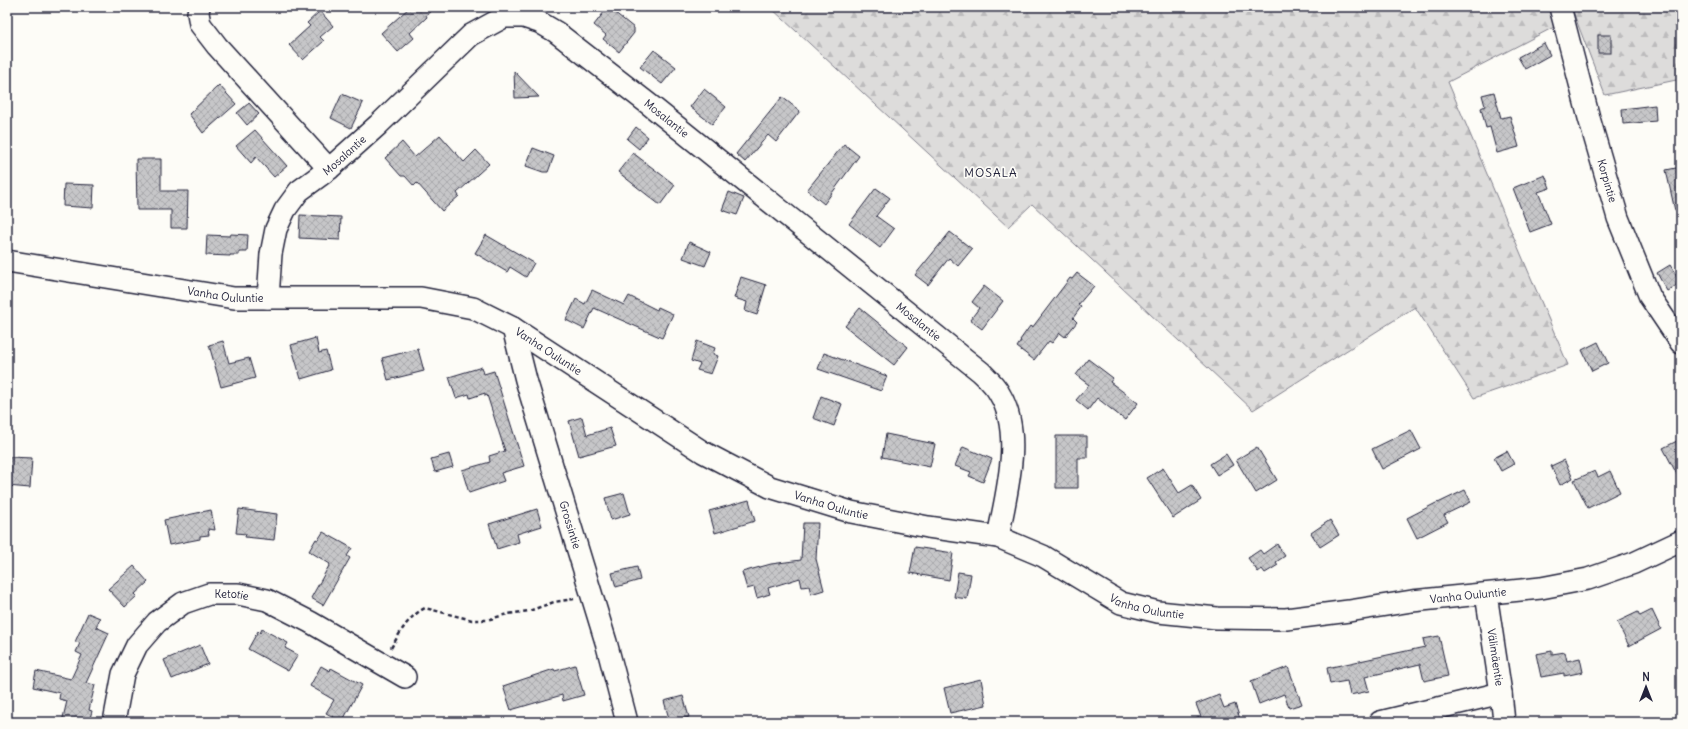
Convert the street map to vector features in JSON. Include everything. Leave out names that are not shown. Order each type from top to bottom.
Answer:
[{"type":"street","points":[[199,7],[198,13],[200,24],[217,46],[329,169]]},
{"type":"street","name":"Korpintie","points":[[1560,7],[1589,118],[1618,218],[1650,297],[1681,343]]},
{"type":"street","name":"Mosalantie","points":[[268,298],[271,254],[276,229],[285,210],[299,192],[329,169],[378,125],[471,35],[504,18],[524,18],[539,22],[556,32],[650,105],[981,372],[999,392],[1007,408],[1010,429],[1011,469],[998,538]]},
{"type":"street","name":"Vanha Ouluntie","points":[[7,261],[234,298],[421,298],[473,308],[514,328],[703,452],[770,487],[851,512],[928,527],[998,538],[1043,556],[1121,603],[1158,612],[1217,618],[1286,619],[1412,601],[1541,588],[1588,579],[1634,563],[1681,541]]},
{"type":"street","name":"Grossintie","points":[[514,328],[526,380],[557,475],[628,722]]},
{"type":"street","name":"Ketotie","points":[[114,722],[115,708],[124,674],[136,645],[158,622],[183,603],[209,594],[238,594],[267,600],[310,622],[405,677]]},
{"type":"street","name":"Välimäentie","points":[[1486,594],[1504,722]]},
{"type":"street","points":[[1380,722],[1501,693]]},
{"type":"path","points":[[381,663],[407,621],[416,613],[425,608],[472,620],[487,620],[507,614],[529,611],[554,602],[592,597]]},
{"type":"green space","points":[[770,7],[1548,7],[1554,27],[1448,82],[1568,365],[1474,398],[1415,307],[1253,410],[1032,204],[1008,227]]},
{"type":"green space","points":[[1572,7],[1681,7],[1681,79],[1605,95]]},
{"type":"building","points":[[410,7],[436,7],[426,15],[427,17],[410,33],[414,38],[398,52],[381,33]]},
{"type":"building","points":[[608,7],[634,28],[634,33],[619,52],[603,39],[606,35],[594,25]]},
{"type":"building","points":[[320,11],[333,26],[320,37],[324,41],[303,60],[289,45],[310,26],[307,23]]},
{"type":"building","points":[[1598,35],[1611,35],[1611,53],[1598,53]]},
{"type":"building","points":[[1544,43],[1550,55],[1525,69],[1518,57]]},
{"type":"building","points":[[654,50],[676,67],[662,84],[640,67]]},
{"type":"building","points":[[514,71],[539,97],[515,98]]},
{"type":"building","points":[[219,85],[236,104],[203,133],[189,114]]},
{"type":"building","points":[[704,89],[726,107],[712,124],[690,107]]},
{"type":"building","points":[[1494,92],[1501,118],[1510,116],[1519,147],[1497,153],[1490,127],[1486,128],[1481,108],[1485,106],[1482,95]]},
{"type":"building","points":[[342,94],[363,103],[351,128],[331,118]]},
{"type":"building","points":[[782,97],[800,111],[776,142],[768,135],[745,162],[736,154]]},
{"type":"building","points":[[249,103],[259,114],[247,125],[237,113]]},
{"type":"building","points":[[1655,105],[1656,121],[1623,124],[1622,109]]},
{"type":"building","points":[[636,127],[648,137],[639,149],[627,139]]},
{"type":"building","points":[[255,130],[287,166],[274,177],[256,157],[251,163],[236,146]]},
{"type":"building","points":[[440,135],[464,162],[476,150],[489,164],[457,193],[459,196],[442,211],[417,183],[414,186],[405,176],[401,176],[385,158],[402,142],[415,157]]},
{"type":"building","points":[[844,144],[859,156],[824,204],[807,190]]},
{"type":"building","points":[[533,148],[554,156],[548,172],[543,172],[526,166]]},
{"type":"building","points":[[633,153],[675,185],[660,205],[618,172]]},
{"type":"building","points":[[136,159],[161,159],[161,191],[188,191],[187,228],[171,228],[171,210],[137,210]]},
{"type":"building","points":[[1681,167],[1681,210],[1675,211],[1666,170]]},
{"type":"building","points":[[1545,175],[1550,188],[1538,192],[1551,224],[1530,232],[1513,188]]},
{"type":"building","points":[[64,184],[94,185],[93,208],[63,206]]},
{"type":"building","points":[[876,188],[890,198],[876,216],[894,229],[880,248],[849,224]]},
{"type":"building","points":[[729,192],[744,198],[737,215],[722,210]]},
{"type":"building","points":[[300,215],[341,217],[340,240],[299,238]]},
{"type":"building","points":[[950,232],[972,249],[958,266],[949,258],[928,285],[915,275]]},
{"type":"building","points":[[231,234],[248,235],[247,252],[239,252],[239,255],[230,256],[206,255],[207,235],[230,236]]},
{"type":"building","points":[[486,235],[534,263],[526,277],[510,267],[507,272],[475,253]]},
{"type":"building","points":[[689,242],[711,252],[705,266],[683,258]]},
{"type":"building","points":[[1670,265],[1681,283],[1667,291],[1657,273]]},
{"type":"building","points":[[1077,273],[1094,286],[1078,305],[1081,307],[1073,318],[1077,322],[1065,337],[1060,333],[1052,343],[1049,341],[1034,360],[1017,347],[1021,341],[1020,340],[1030,326],[1032,328],[1070,278],[1072,279]]},
{"type":"building","points":[[741,277],[766,285],[757,315],[745,311],[747,302],[734,298]]},
{"type":"building","points":[[984,286],[1003,301],[982,329],[970,320],[979,308],[972,302]]},
{"type":"building","points":[[592,290],[624,305],[629,296],[657,310],[658,307],[673,314],[662,338],[594,308],[584,329],[566,320],[576,299],[585,304]]},
{"type":"building","points":[[860,308],[908,347],[894,365],[845,326]]},
{"type":"building","points":[[316,338],[319,353],[326,351],[331,370],[301,379],[291,345]]},
{"type":"building","points":[[223,341],[229,363],[249,358],[255,378],[221,387],[209,345]]},
{"type":"building","points":[[697,341],[715,348],[713,354],[718,356],[711,374],[697,370],[700,364],[691,361]]},
{"type":"building","points":[[1598,342],[1608,363],[1592,371],[1582,350]]},
{"type":"building","points":[[418,349],[424,371],[388,380],[382,358]]},
{"type":"building","points":[[824,353],[887,376],[881,391],[818,369]]},
{"type":"building","points":[[1088,359],[1113,378],[1110,382],[1138,403],[1125,420],[1097,398],[1088,410],[1076,400],[1089,385],[1076,375]]},
{"type":"building","points":[[482,367],[484,374],[494,371],[524,466],[501,473],[504,481],[469,493],[462,470],[490,462],[489,456],[505,451],[487,395],[485,396],[485,393],[470,398],[469,394],[456,398],[449,377]]},
{"type":"building","points":[[821,396],[842,404],[834,426],[813,418]]},
{"type":"building","points":[[582,417],[587,435],[610,428],[616,446],[579,456],[569,421]]},
{"type":"building","points":[[1411,430],[1421,449],[1382,469],[1372,449]]},
{"type":"building","points":[[886,434],[935,444],[930,467],[882,457]]},
{"type":"building","points":[[1056,436],[1087,436],[1087,458],[1078,458],[1078,488],[1056,488]]},
{"type":"building","points":[[1681,439],[1681,482],[1663,448]]},
{"type":"building","points":[[963,447],[992,459],[983,482],[969,476],[971,472],[955,466]]},
{"type":"building","points":[[1257,447],[1277,480],[1256,493],[1236,460]]},
{"type":"building","points":[[1507,451],[1514,464],[1501,471],[1494,458]]},
{"type":"building","points":[[449,454],[453,467],[435,472],[431,459]]},
{"type":"building","points":[[1226,454],[1233,465],[1217,475],[1210,464]]},
{"type":"building","points":[[9,457],[32,458],[30,488],[7,486]]},
{"type":"building","points":[[1564,460],[1573,478],[1560,485],[1551,466]]},
{"type":"building","points":[[1163,468],[1179,493],[1192,485],[1201,500],[1173,518],[1147,478]]},
{"type":"building","points":[[1595,471],[1598,477],[1610,471],[1620,492],[1588,508],[1574,480]]},
{"type":"building","points":[[1465,490],[1471,502],[1444,515],[1448,522],[1417,538],[1407,518]]},
{"type":"building","points":[[624,493],[630,514],[611,520],[605,498]]},
{"type":"building","points":[[749,500],[755,521],[715,533],[709,511]]},
{"type":"building","points":[[239,509],[277,514],[274,540],[245,537],[246,534],[236,533]]},
{"type":"building","points":[[537,509],[542,526],[517,534],[519,542],[497,549],[489,524]]},
{"type":"building","points":[[211,510],[215,530],[208,529],[209,535],[200,536],[200,539],[169,545],[164,520]]},
{"type":"building","points":[[1330,520],[1339,535],[1320,547],[1311,533]]},
{"type":"building","points":[[803,523],[818,523],[816,559],[824,590],[811,594],[809,586],[802,587],[800,578],[768,588],[770,594],[757,598],[754,587],[747,589],[742,572],[771,564],[801,560]]},
{"type":"building","points":[[323,532],[352,548],[347,556],[350,558],[323,605],[311,598],[330,564],[309,551],[316,539],[318,540]]},
{"type":"building","points":[[1277,544],[1285,556],[1276,562],[1278,565],[1265,573],[1262,569],[1258,572],[1248,558],[1260,550],[1263,554]]},
{"type":"building","points":[[915,547],[953,553],[949,580],[910,573]]},
{"type":"building","points":[[134,566],[148,582],[135,594],[137,596],[125,607],[108,589]]},
{"type":"building","points":[[637,567],[640,580],[616,587],[612,573]]},
{"type":"building","points":[[958,572],[971,574],[967,599],[954,597]]},
{"type":"building","points":[[1652,610],[1661,629],[1629,646],[1617,622],[1638,612],[1640,616]]},
{"type":"building","points":[[88,613],[100,618],[96,627],[109,633],[86,683],[95,685],[89,710],[92,711],[89,722],[62,722],[67,701],[59,699],[60,693],[33,687],[36,671],[71,679],[82,655],[76,652],[80,643],[75,642]]},
{"type":"building","points":[[262,629],[288,643],[285,648],[298,655],[288,671],[248,649],[258,631],[260,633]]},
{"type":"building","points":[[1439,636],[1448,676],[1424,681],[1420,664],[1365,677],[1369,691],[1350,695],[1347,681],[1330,684],[1327,668],[1425,647],[1423,639]]},
{"type":"building","points":[[200,645],[208,664],[172,679],[164,660]]},
{"type":"building","points":[[1552,651],[1552,654],[1565,652],[1567,661],[1580,658],[1583,672],[1564,676],[1564,673],[1541,677],[1536,654]]},
{"type":"building","points":[[575,665],[584,695],[563,701],[562,695],[511,710],[503,686],[554,669],[555,671]]},
{"type":"building","points":[[321,666],[330,671],[331,668],[362,685],[342,722],[326,713],[334,700],[310,686]]},
{"type":"building","points":[[1288,667],[1302,704],[1289,708],[1284,694],[1259,704],[1251,681]]},
{"type":"building","points":[[981,679],[986,705],[950,713],[944,688]]},
{"type":"building","points":[[1219,695],[1224,708],[1235,704],[1241,722],[1191,722],[1190,720],[1201,717],[1196,704]]},
{"type":"building","points":[[683,696],[689,717],[670,722],[664,701]]},
{"type":"district","name":"MOSALA","points":[[991,173]]}]
